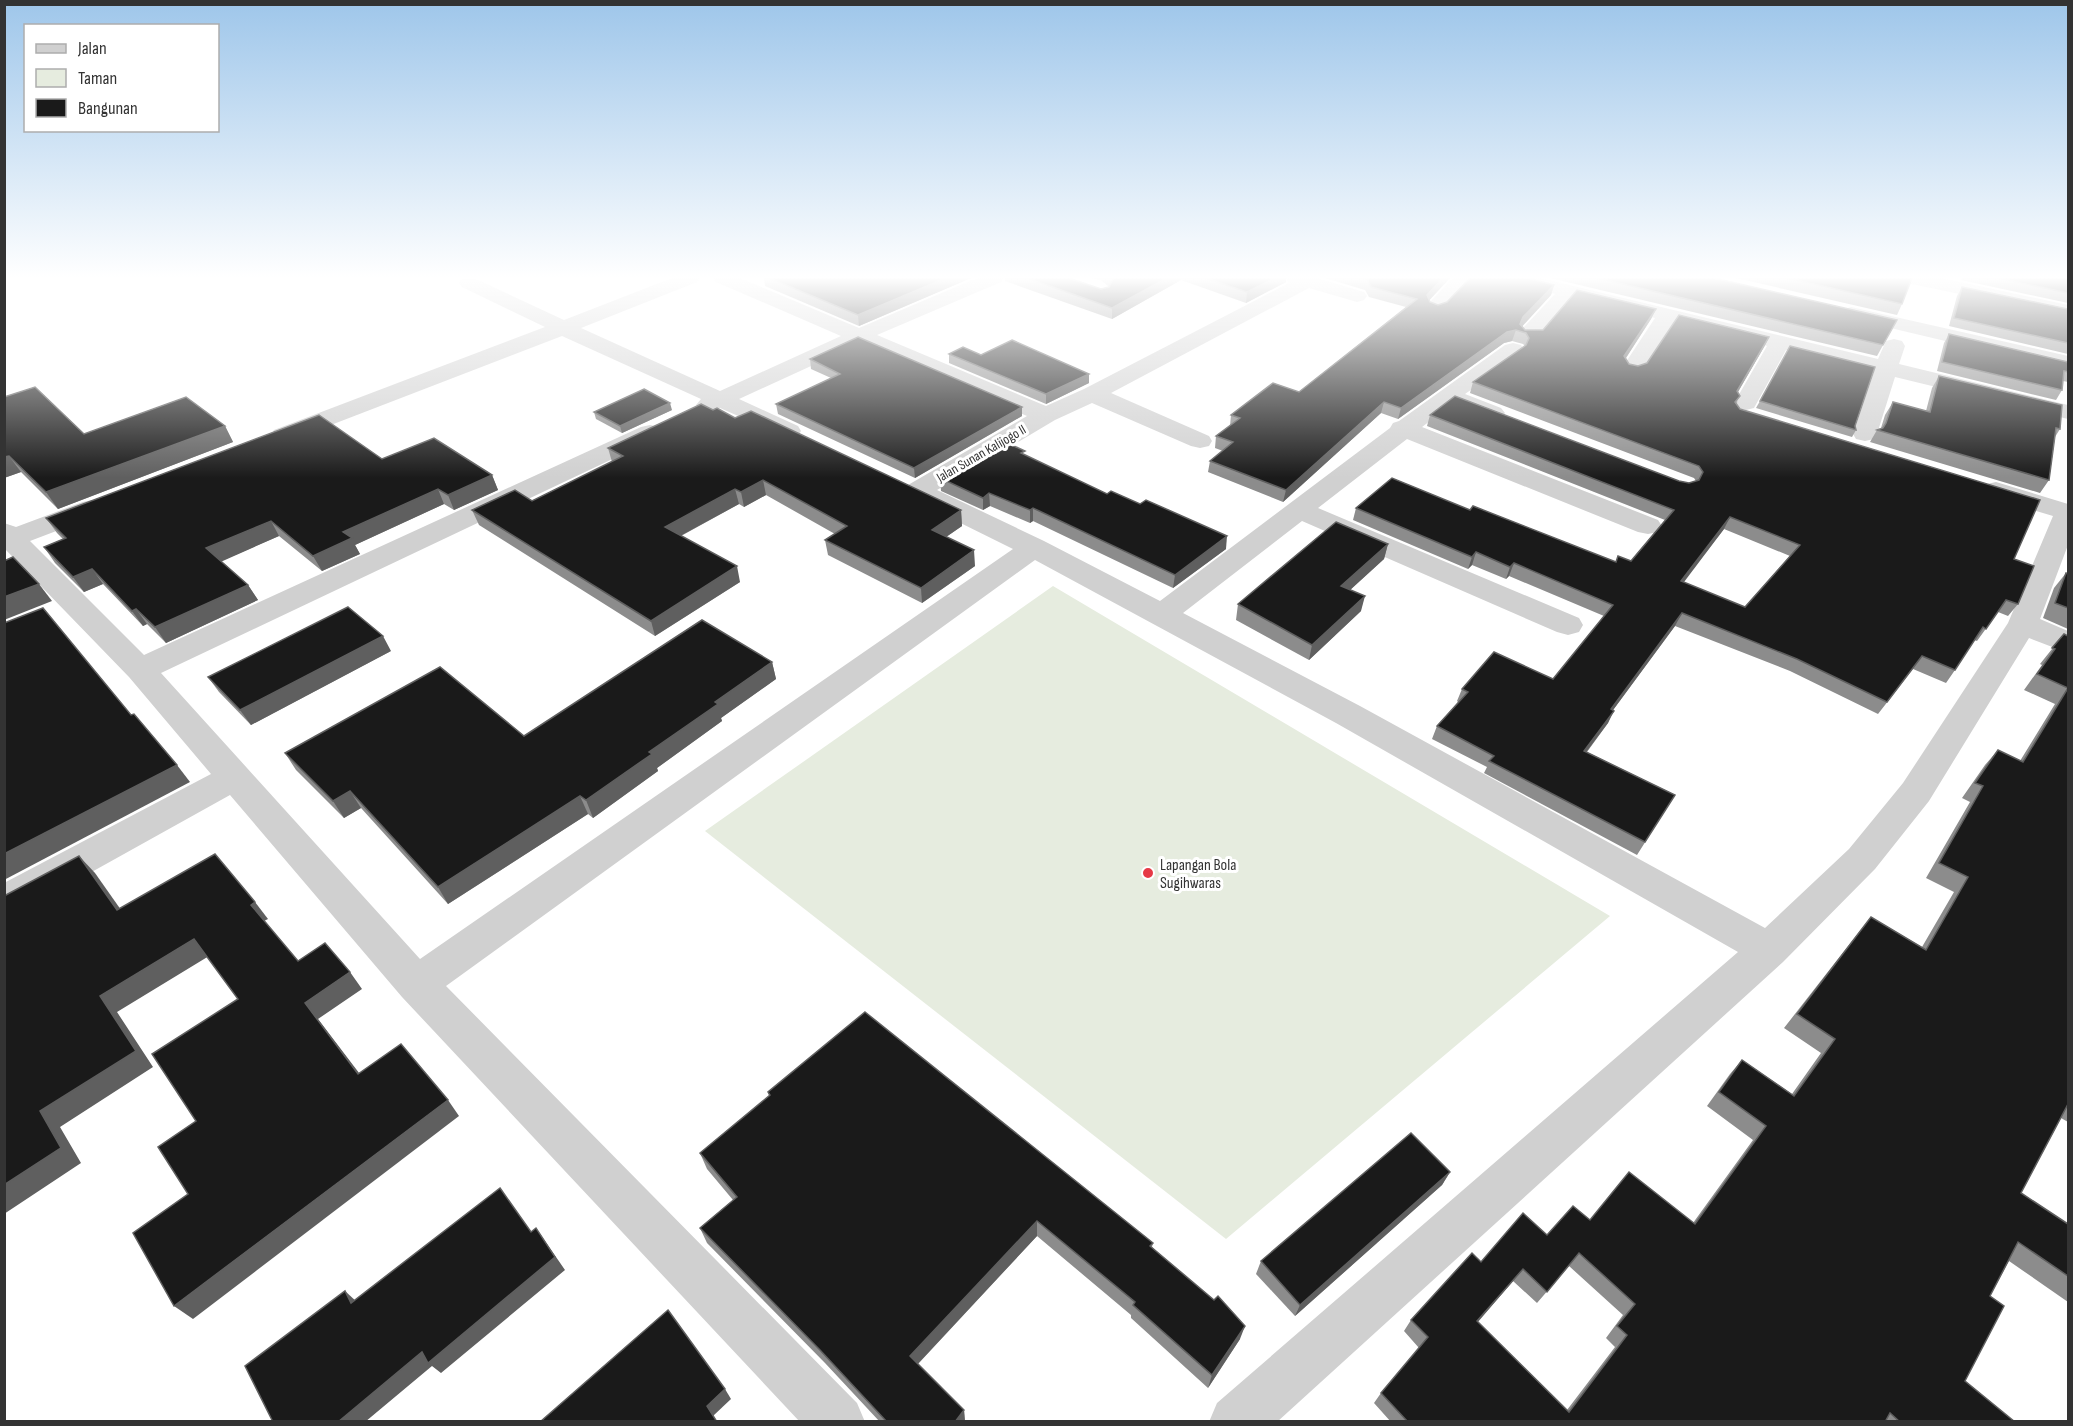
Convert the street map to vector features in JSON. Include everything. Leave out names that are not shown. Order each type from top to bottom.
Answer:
[{"type":"street","points":[[259,444],[520,345]]},
{"type":"street","points":[[600,345],[814,442]]},
{"type":"street","points":[[140,670],[839,345]]},
{"type":"street","points":[[882,345],[1046,415]]},
{"type":"street","name":"Jalan Sunan Kalijogo II","points":[[917,491],[1046,415],[1092,394],[1182,345]]},
{"type":"street","points":[[1633,368],[1648,345]]},
{"type":"street","points":[[1752,412],[1778,345]]},
{"type":"street","points":[[1790,345],[2068,412]]},
{"type":"street","points":[[1881,454],[1856,439],[1895,345]]},
{"type":"street","points":[[1989,345],[2068,363]]},
{"type":"street","points":[[1162,614],[1402,428],[1513,350]]},
{"type":"street","points":[[1092,394],[1200,441]]},
{"type":"street","points":[[1448,396],[1515,421]]},
{"type":"street","points":[[1402,428],[1648,525]]},
{"type":"street","points":[[886,476],[1034,547],[1162,614],[1769,950]]},
{"type":"street","points":[[1236,1422],[1769,950],[1862,859],[1916,792],[2023,623],[2068,512],[1971,482]]},
{"type":"street","points":[[109,501],[8,535],[60,611],[140,670],[417,984],[838,1422]]},
{"type":"street","points":[[1297,509],[1568,625]]},
{"type":"street","points":[[417,984],[1034,547]]},
{"type":"street","points":[[2023,623],[2068,643]]},
{"type":"street","points":[[4,902],[234,777]]},
{"type":"green space","name":"Lapangan Bola Sugihwaras","points":[[1053,586],[1610,916],[1226,1239],[705,831]]},
{"type":"building","points":[[842,345],[876,345],[1022,407],[914,468],[776,404],[840,374],[810,359]]},
{"type":"building","points":[[1003,345],[1022,345],[1089,374],[1046,394],[949,354],[963,347],[981,355]]},
{"type":"building","points":[[1359,345],[1490,345],[1401,408],[1384,402],[1286,490],[1210,461],[1233,442],[1216,436],[1240,418],[1231,415],[1273,383],[1299,392]]},
{"type":"building","points":[[1526,345],[1632,345],[1624,356],[1629,364],[1638,366],[1647,363],[1659,345],[1765,345],[1737,391],[1740,396],[1735,402],[1740,409],[2040,500],[2014,559],[2034,566],[2018,604],[2006,600],[1986,629],[1983,627],[1955,670],[1922,656],[1887,702],[1797,659],[1682,613],[1611,709],[1614,711],[1584,751],[1675,795],[1645,842],[1489,761],[1494,756],[1437,726],[1468,692],[1462,689],[1494,652],[1553,679],[1613,605],[1514,563],[1510,567],[1476,552],[1472,557],[1356,508],[1392,478],[1470,510],[1473,506],[1616,562],[1618,556],[1631,561],[1674,510],[1430,415],[1455,396],[1679,481],[1689,483],[1699,480],[1703,472],[1699,466],[1473,382]],"holes":[[[1730,517],[1800,545],[1745,607],[1681,581]]]},
{"type":"building","points":[[1946,345],[1994,345],[2068,362],[2068,372],[2064,371],[2062,390],[1942,362]]},
{"type":"building","points":[[1790,346],[1875,367],[1855,426],[1856,430],[1760,401]]},
{"type":"building","points":[[1939,376],[2062,405],[2060,429],[2056,428],[2049,480],[1877,430],[1883,428],[1886,423],[1893,402],[1930,412]]},
{"type":"building","points":[[35,387],[84,434],[186,397],[225,426],[46,492],[9,456],[4,457],[4,397]]},
{"type":"building","points":[[644,389],[670,403],[620,426],[594,412]]},
{"type":"building","points":[[701,404],[713,410],[717,408],[735,418],[751,411],[961,510],[932,530],[974,550],[921,588],[825,540],[847,526],[763,480],[741,492],[735,489],[665,527],[737,566],[651,621],[472,510],[515,490],[532,501],[623,456],[608,448]]},
{"type":"building","points":[[319,415],[382,459],[434,438],[492,475],[448,495],[438,489],[343,532],[352,538],[313,556],[271,521],[206,548],[248,585],[155,627],[136,609],[132,611],[92,569],[73,577],[44,547],[66,538],[46,518]]},
{"type":"building","points":[[1003,441],[1025,451],[1021,453],[1107,494],[1111,491],[1140,504],[1146,500],[1227,536],[1175,575],[1033,508],[1030,510],[989,493],[983,498],[940,478]]},
{"type":"building","points":[[1336,522],[1388,544],[1341,586],[1365,596],[1312,645],[1238,604]]},
{"type":"building","points":[[13,557],[39,584],[4,597],[4,561]]},
{"type":"building","points":[[2066,573],[2068,574],[2068,608],[2055,603]]},
{"type":"building","points":[[348,607],[383,636],[240,710],[208,677]]},
{"type":"building","points":[[43,608],[131,715],[134,714],[177,765],[4,854],[4,623]]},
{"type":"building","points":[[702,620],[772,662],[715,702],[718,704],[649,752],[652,754],[586,800],[580,796],[438,887],[350,791],[333,801],[285,753],[440,667],[524,736]]},
{"type":"building","points":[[2064,634],[2068,636],[2068,688],[2037,674],[2055,649],[2052,648]]},
{"type":"building","points":[[2068,688],[2068,1104],[2021,1193],[2068,1224],[2068,1276],[2018,1242],[1990,1296],[2004,1306],[1965,1381],[2015,1422],[1900,1422],[1890,1413],[1885,1422],[1408,1422],[1381,1393],[1428,1337],[1411,1320],[1472,1253],[1481,1262],[1523,1213],[1547,1235],[1573,1206],[1590,1220],[1629,1172],[1695,1224],[1766,1126],[1719,1092],[1742,1060],[1794,1096],[1835,1039],[1797,1014],[1871,917],[1926,950],[1968,877],[1939,863],[1983,786],[1975,783],[1998,750],[2023,762]],"holes":[[[1579,1253],[1635,1304],[1617,1326],[1627,1335],[1569,1412],[1477,1321],[1523,1269],[1547,1292]]]},
{"type":"building","points":[[215,854],[255,902],[251,905],[298,961],[325,943],[350,972],[305,1003],[358,1074],[401,1044],[448,1100],[174,1306],[133,1233],[188,1194],[158,1147],[196,1121],[152,1054],[238,999],[194,939],[100,996],[136,1051],[40,1111],[61,1148],[4,1185],[4,896],[79,856],[117,910]]},
{"type":"building","points":[[865,1012],[1153,1243],[1150,1246],[1214,1300],[1218,1296],[1245,1326],[1212,1375],[1133,1305],[1135,1302],[1037,1221],[910,1356],[964,1410],[955,1422],[887,1422],[700,1228],[737,1197],[700,1153],[770,1095],[768,1092]]},
{"type":"building","points":[[1411,1133],[1450,1172],[1300,1305],[1261,1261]]},
{"type":"building","points":[[500,1188],[531,1232],[536,1228],[555,1257],[428,1363],[422,1352],[338,1422],[273,1422],[245,1366],[345,1291],[351,1303]]},
{"type":"building","points":[[668,1310],[725,1389],[707,1406],[717,1422],[540,1422]]},
{"type":"place","name":"Lapangan Bola Sugihwaras","points":[[1148,873]]}]
